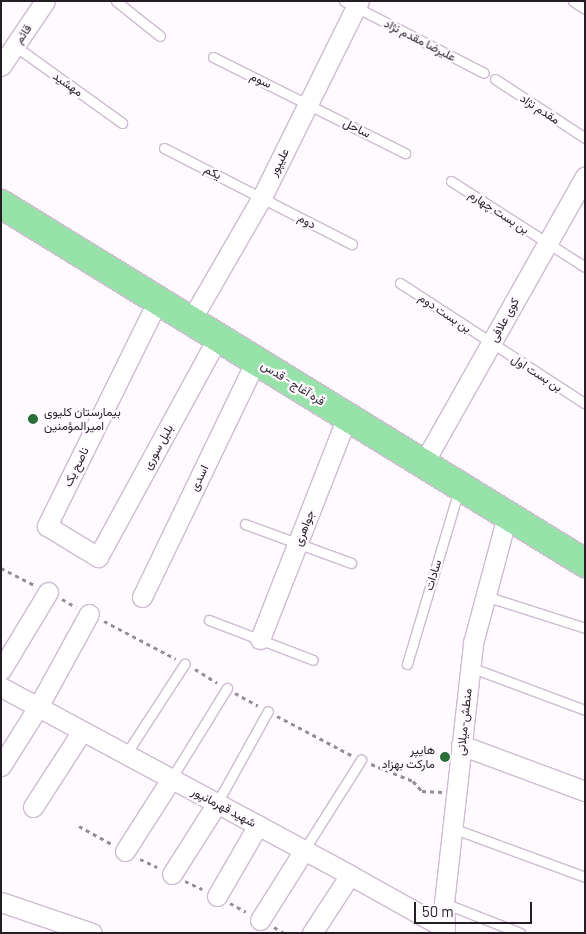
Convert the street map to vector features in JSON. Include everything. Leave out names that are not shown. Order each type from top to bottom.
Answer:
[{"type":"main road","name":"قره آغاج - قدس","points":[[1,204],[585,563]]},
{"type":"street","name":"قائم","points":[[1,66],[41,2]]},
{"type":"street","name":"علیپور","points":[[191,320],[262,197],[309,103],[353,3]]},
{"type":"street","name":"کوی علافی","points":[[423,464],[585,176]]},
{"type":"street","name":"ناصح یک","points":[[98,557],[47,526],[158,300]]},
{"type":"street","name":"بلبل سوری","points":[[98,557],[218,337]]},
{"type":"street","name":"اسدی","points":[[142,597],[256,360]]},
{"type":"street","name":"جواهری","points":[[260,640],[347,417]]},
{"type":"street","name":"منطش-میلانی","points":[[445,930],[444,903],[473,643],[507,516]]},
{"type":"street","points":[[1,670],[48,592]]},
{"type":"street","points":[[1,766],[38,707],[89,614]]},
{"type":"street","name":"شهید قهرمانپور","points":[[1,688],[350,874],[445,930]]},
{"type":"street","points":[[34,807],[82,731]]},
{"type":"street","points":[[461,745],[585,791]]},
{"type":"street","points":[[125,851],[171,778]]},
{"type":"street","points":[[172,874],[217,803]]},
{"type":"street","points":[[217,896],[258,825]]},
{"type":"street","points":[[260,920],[304,850]]},
{"type":"street","points":[[312,933],[350,874]]},
{"type":"street","points":[[1,902],[92,933]]},
{"type":"lane","points":[[116,1],[160,36]]},
{"type":"lane","points":[[573,1],[585,9]]},
{"type":"lane","name":"علیرضا مقدم نژاد","points":[[353,3],[484,73]]},
{"type":"lane","name":"مهشید","points":[[15,46],[122,122]]},
{"type":"lane","name":"سوم","points":[[213,57],[309,103]]},
{"type":"lane","name":"مقدم نژاد","points":[[495,79],[585,138]]},
{"type":"lane","name":"ساحل","points":[[309,103],[405,153]]},
{"type":"lane","name":"یکم","points":[[164,148],[262,197]]},
{"type":"lane","name":"بن بست چهارم","points":[[451,181],[585,268]]},
{"type":"lane","name":"دوم","points":[[262,197],[352,244]]},
{"type":"lane","name":"بن بست دوم","points":[[400,283],[491,343]]},
{"type":"lane","name":"بن بست اول","points":[[491,343],[584,403]]},
{"type":"lane","name":"سادات","points":[[407,664],[460,487]]},
{"type":"lane","points":[[245,524],[351,563]]},
{"type":"lane","points":[[485,596],[585,628]]},
{"type":"lane","points":[[209,620],[314,660]]},
{"type":"lane","points":[[126,754],[184,663]]},
{"type":"lane","points":[[470,667],[585,710]]},
{"type":"lane","points":[[171,778],[227,688]]},
{"type":"lane","points":[[217,803],[268,711]]},
{"type":"lane","points":[[304,850],[361,760]]},
{"type":"lane","points":[[452,828],[585,877]]},
{"type":"lane","points":[[444,903],[520,933]]},
{"type":"place","name":"بیمارستان کلیوی امیرالمؤمنین","points":[[33,419]]},
{"type":"place","name":"هایپر مارکت بهزاد","points":[[445,757]]}]
